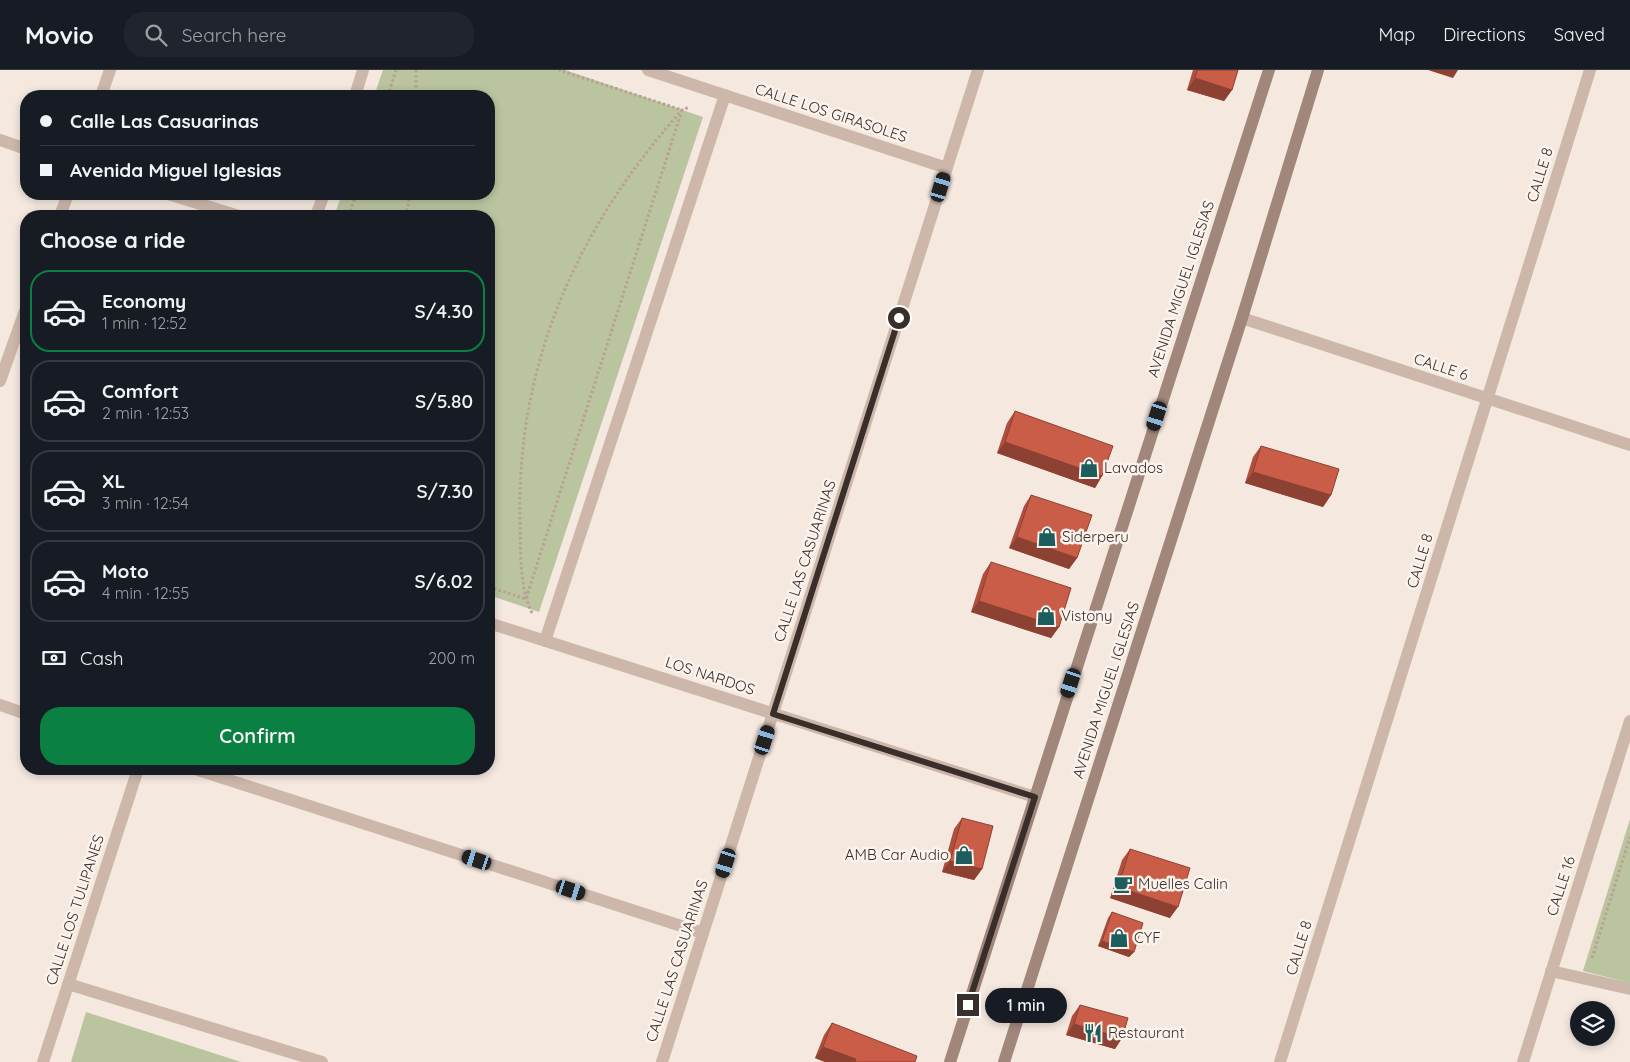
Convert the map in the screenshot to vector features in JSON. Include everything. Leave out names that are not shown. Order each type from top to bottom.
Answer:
[{"type":"main road","name":"AVENIDA MIGUEL IGLESIAS","points":[[950,1062],[1269,70]]},
{"type":"main road","name":"AVENIDA MIGUEL IGLESIAS","points":[[1004,1062],[1242,318],[1318,70]]},
{"type":"street","points":[[103,90],[110,70]]},
{"type":"street","points":[[357,90],[363,70]]},
{"type":"street","name":"CALLE LOS GIRASOLES","points":[[648,70],[946,168]]},
{"type":"street","name":"CALLE LAS CASUARINAS","points":[[662,1062],[978,70]]},
{"type":"street","name":"CALLE 8","points":[[1280,1062],[1590,70]]},
{"type":"street","points":[[545,641],[725,95]]},
{"type":"street","points":[[0,140],[20,147]]},
{"type":"street","points":[[187,200],[220,210]]},
{"type":"street","name":"CALLE 6","points":[[1242,318],[1630,445]]},
{"type":"street","points":[[0,381],[20,325]]},
{"type":"street","name":"LOS NARDOS","points":[[495,625],[1035,797]]},
{"type":"street","points":[[0,705],[20,712]]},
{"type":"street","name":"CALLE 16","points":[[1523,1062],[1630,720]]},
{"type":"street","name":"CALLE LOS TULIPANES","points":[[43,1062],[136,775]]},
{"type":"street","points":[[214,775],[703,933]]},
{"type":"street","points":[[1551,971],[1630,989]]},
{"type":"street","points":[[68,984],[322,1062]]},
{"type":"path","points":[[390,90],[396,70]]},
{"type":"path","points":[[416,70],[416,90]]},
{"type":"path","points":[[559,70],[682,110]]},
{"type":"path","points":[[545,641],[526,599],[521,555],[522,466],[528,413],[547,335],[577,262],[602,215],[647,150],[682,110],[690,107]]},
{"type":"path","points":[[526,599],[682,110]]},
{"type":"path","points":[[495,589],[526,599]]},
{"type":"path","points":[[1585,979],[1630,836]]},
{"type":"green space","points":[[383,70],[565,70],[703,117],[539,612],[495,597],[495,210],[336,210],[340,200],[495,200],[495,90],[376,90]]},
{"type":"green space","points":[[1630,819],[1630,983],[1583,971]]},
{"type":"green space","points":[[86,1012],[241,1062],[71,1062]]},
{"type":"building","points":[[1197,70],[1238,70],[1232,90],[1195,78]]},
{"type":"building","points":[[1015,411],[1113,446],[1102,476],[1005,442]]},
{"type":"building","points":[[1261,446],[1339,469],[1331,495],[1253,472]]},
{"type":"building","name":"Siderperu","points":[[1031,495],[1092,515],[1077,558],[1017,537]]},
{"type":"building","points":[[991,562],[1071,588],[1059,627],[979,601]]},
{"type":"building","name":"AMB Car Audio","points":[[962,818],[993,826],[982,869],[950,861]]},
{"type":"building","points":[[1130,849],[1190,868],[1178,907],[1118,887]]},
{"type":"building","name":"CYF","points":[[1112,912],[1143,923],[1134,952],[1102,941]]},
{"type":"building","points":[[1080,1005],[1128,1018],[1122,1038],[1074,1024]]},
{"type":"building","points":[[832,1023],[917,1056],[915,1062],[855,1062],[856,1059],[823,1047]]},
{"type":"place","name":"Lavados","points":[[1089,468]]},
{"type":"place","name":"Siderperu","points":[[1047,537]]},
{"type":"place","name":"Vistony","points":[[1046,616]]},
{"type":"place","name":"AMB Car Audio","points":[[964,855]]},
{"type":"place","name":"Muelles Calin","points":[[1123,884]]},
{"type":"place","name":"CYF","points":[[1119,938]]},
{"type":"place","name":"Restaurant","points":[[1093,1033]]},
{"type":"route","points":[[899,318],[773,714],[1035,797],[968,1005]]}]
